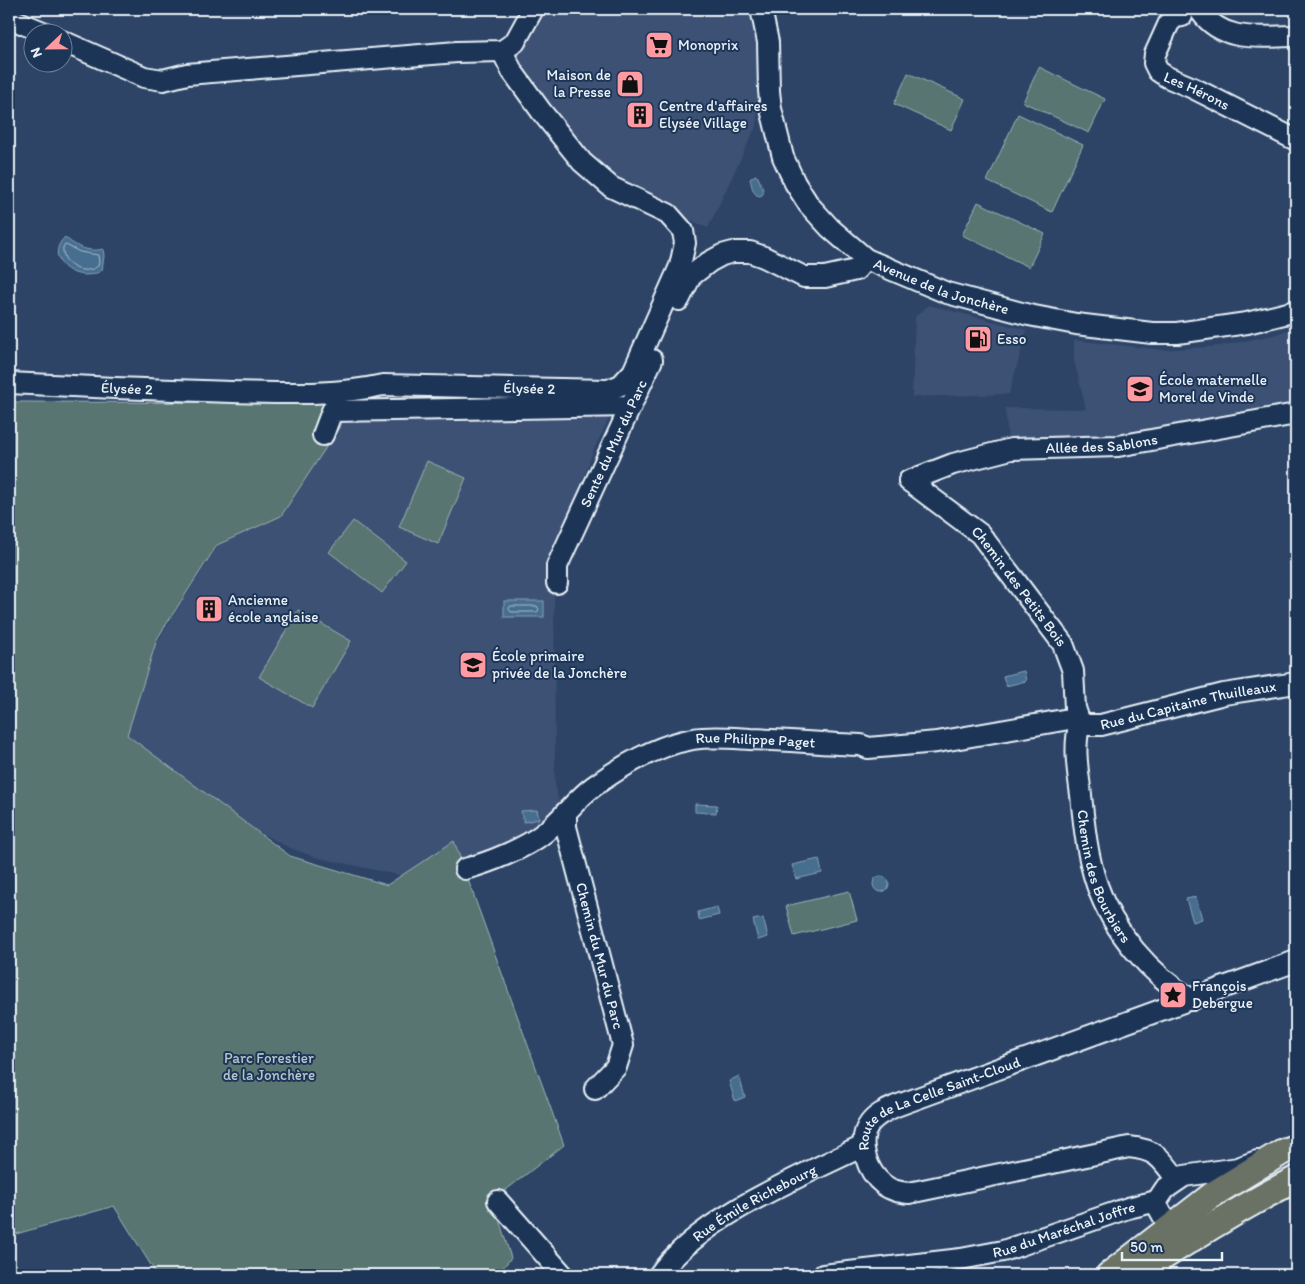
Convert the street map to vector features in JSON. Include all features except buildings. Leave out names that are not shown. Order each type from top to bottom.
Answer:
[{"type":"main road","points":[[1136,1275],[1188,1219],[1209,1183],[1289,1150]]},
{"type":"main road","points":[[1109,1275],[1152,1240],[1188,1219],[1296,1179]]},
{"type":"street","points":[[72,46],[144,78],[163,80],[187,74],[457,52],[502,51],[515,42],[533,9]]},
{"type":"street","name":"Avenue de la Jonchère","points":[[761,9],[768,42],[771,109],[783,156],[795,183],[810,205],[830,228],[866,259],[946,293],[1029,315],[1076,324],[1152,333],[1176,333],[1247,323],[1296,311]]},
{"type":"street","points":[[1191,11],[1214,27],[1229,34],[1251,37],[1296,36]]},
{"type":"street","name":"Les Hérons","points":[[1191,11],[1175,17],[1169,23],[1158,48],[1154,63],[1158,71],[1296,140]]},
{"type":"street","points":[[9,18],[22,23]]},
{"type":"street","name":"Élysée 2","points":[[9,383],[118,390],[304,393],[357,391],[383,385],[608,390],[621,385],[634,372],[680,266],[685,243],[683,232],[668,214],[611,187],[582,162],[512,71],[502,51]]},
{"type":"street","name":"Sente du Mur du Parc","points":[[557,583],[557,566],[691,276],[709,262],[733,252],[757,254],[804,277],[825,277],[856,270],[866,259]]},
{"type":"street","points":[[323,435],[332,411],[631,406]]},
{"type":"street","name":"Allée des Sablons","points":[[909,481],[953,464],[1011,449],[1118,446],[1296,414]]},
{"type":"street","name":"Chemin des Petits Bois","points":[[909,481],[980,534],[1057,636],[1072,671],[1075,708],[1080,723]]},
{"type":"street","name":"Rue du Capitaine Thuilleaux","points":[[1080,723],[1101,725],[1224,694],[1296,683]]},
{"type":"street","name":"Rue Philippe Paget","points":[[465,869],[479,866],[525,846],[544,834],[592,788],[635,760],[669,746],[694,739],[753,739],[861,745],[868,748],[937,742],[1069,719],[1080,723]]},
{"type":"street","name":"Chemin des Bourbiers","points":[[1080,723],[1076,736],[1079,781],[1088,850],[1097,885],[1108,911],[1117,926],[1143,959],[1172,988],[1192,1000]]},
{"type":"street","name":"Chemin du Mur du Parc","points":[[566,812],[566,827],[623,1045],[616,1067],[595,1089]]},
{"type":"street","name":"Route de La Celle Saint-Cloud","points":[[1177,1180],[1164,1161],[1155,1154],[1146,1149],[1129,1147],[910,1193],[897,1192],[883,1184],[867,1161],[863,1146],[864,1135],[870,1123],[880,1114],[896,1106],[1296,961]]},
{"type":"street","name":"Rue Émile Richebourg","points":[[659,1275],[679,1252],[730,1214],[863,1146]]},
{"type":"street","points":[[1188,1219],[1165,1189],[1184,1176],[1209,1183]]},
{"type":"street","points":[[498,1201],[563,1275]]},
{"type":"street","name":"Rue du Maréchal Joffre","points":[[822,1275],[961,1259],[1004,1251],[1128,1208],[1188,1219]]},
{"type":"shaded area","points":[[542,9],[751,9],[757,47],[757,124],[708,228],[611,184],[519,73],[519,55]]},
{"type":"shaded area","points":[[929,305],[1027,330],[1009,394],[912,397],[915,317]]},
{"type":"shaded area","points":[[1296,327],[1296,407],[1126,441],[1008,440],[1005,408],[1086,409],[1074,360],[1074,340],[1164,350],[1220,346],[1274,335]]},
{"type":"shaded area","points":[[355,403],[612,413],[594,449],[554,559],[555,784],[561,812],[528,842],[417,876],[398,875],[315,857],[288,847],[149,775],[83,760],[218,545],[281,515]]},
{"type":"green space","points":[[1039,67],[1105,99],[1089,133],[1023,102]]},
{"type":"green space","points":[[908,73],[965,99],[951,130],[894,104]]},
{"type":"green space","points":[[1018,114],[1083,145],[1052,212],[987,181]]},
{"type":"green space","points":[[978,202],[1045,234],[1029,267],[962,235]]},
{"type":"green space","name":"Parc Forestier de la Jonchère","points":[[9,402],[355,403],[281,516],[217,545],[157,639],[127,735],[290,856],[387,885],[454,841],[564,1145],[493,1200],[511,1258],[497,1275],[343,1275],[339,1268],[311,1275],[157,1275],[114,1206],[9,1236]]},
{"type":"green space","points":[[427,461],[466,478],[438,544],[399,527]]},
{"type":"green space","points":[[353,521],[406,561],[382,593],[329,552]]},
{"type":"green space","points":[[298,610],[351,641],[312,708],[259,677]]},
{"type":"green space","points":[[849,891],[857,920],[794,936],[786,906]]},
{"type":"water","points":[[755,175],[758,177],[764,192],[761,196],[758,196],[753,191],[750,179]]},
{"type":"water","points":[[65,237],[82,248],[92,250],[103,249],[102,270],[93,274],[83,275],[74,273],[66,268],[60,262],[57,254],[59,246]]},
{"type":"water","points":[[504,601],[544,601],[544,617],[504,617]]},
{"type":"water","points":[[1024,671],[1026,681],[1006,686],[1003,676]]},
{"type":"water","points":[[695,804],[717,805],[716,813],[695,812]]},
{"type":"water","points":[[537,810],[539,819],[524,822],[521,811]]},
{"type":"water","points":[[819,859],[822,873],[796,879],[792,865]]},
{"type":"water","points":[[878,876],[884,876],[889,881],[887,890],[878,892],[873,887],[873,881]]},
{"type":"water","points":[[1196,897],[1202,919],[1193,922],[1186,899]]},
{"type":"water","points":[[717,907],[719,915],[699,920],[698,912]]},
{"type":"water","points":[[763,918],[768,937],[758,940],[753,920]]},
{"type":"water","points":[[739,1076],[745,1097],[735,1101],[729,1081]]},
{"type":"place","name":"Monoprix","points":[[659,45]]},
{"type":"place","name":"Maison de la Presse","points":[[630,84]]},
{"type":"place","name":"Centre d'affaires Elysée Village","points":[[640,115]]},
{"type":"place","name":"Esso","points":[[978,339]]},
{"type":"place","name":"École maternelle Morel de Vinde","points":[[1140,389]]},
{"type":"place","name":"Ancienne école anglaise","points":[[209,609]]},
{"type":"place","name":"École primaire privée de la Jonchère","points":[[473,665]]},
{"type":"place","name":"François Debergue","points":[[1173,995]]}]
